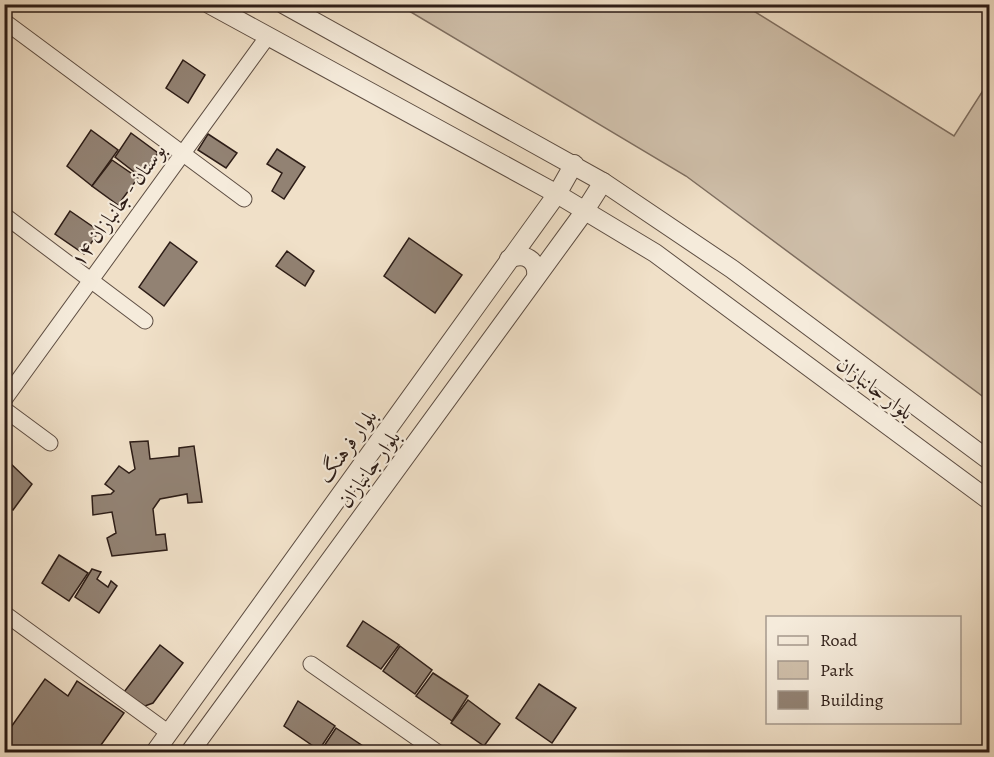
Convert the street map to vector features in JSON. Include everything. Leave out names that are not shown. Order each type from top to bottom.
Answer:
[{"type":"street","name":"بلوار جانبازان","points":[[209,4],[557,194],[655,253],[990,501]]},
{"type":"street","name":"بلوار جانبازان","points":[[283,4],[603,182],[732,269],[990,461]]},
{"type":"street","points":[[4,21],[244,199]]},
{"type":"street","name":"بوستان - جانبازان ۱۴","points":[[4,400],[181,152],[268,36]]},
{"type":"street","name":"بلوار فرهنگ","points":[[155,753],[557,194],[573,164]]},
{"type":"street","name":"بلوار جانبازان","points":[[190,753],[584,212],[603,182]]},
{"type":"street","points":[[4,215],[145,321]]},
{"type":"street","points":[[509,259],[523,255],[530,258],[536,270],[536,278]]},
{"type":"street","points":[[4,410],[50,443]]},
{"type":"street","points":[[946,469],[966,442]]},
{"type":"street","points":[[4,613],[170,733]]},
{"type":"street","points":[[311,664],[437,753]]},
{"type":"green space","points":[[399,5],[744,5],[954,136],[989,81],[989,401],[686,176]]},
{"type":"building","points":[[183,60],[205,75],[188,103],[166,88]]},
{"type":"building","points":[[91,130],[118,150],[92,186],[67,166]]},
{"type":"building","points":[[131,133],[158,153],[142,178],[115,157]]},
{"type":"building","points":[[208,134],[237,153],[226,168],[198,150]]},
{"type":"building","points":[[277,149],[305,167],[284,199],[272,191],[282,173],[267,164]]},
{"type":"building","points":[[112,160],[138,178],[118,205],[92,186]]},
{"type":"building","points":[[70,211],[99,231],[84,254],[55,234]]},
{"type":"building","points":[[409,238],[462,275],[435,313],[384,276]]},
{"type":"building","points":[[170,242],[197,262],[164,306],[139,287]]},
{"type":"building","points":[[287,251],[314,271],[305,286],[276,266]]},
{"type":"building","points":[[148,441],[150,459],[179,456],[179,448],[194,446],[202,502],[188,503],[187,494],[160,499],[153,509],[156,535],[165,534],[167,550],[112,556],[107,538],[116,533],[112,512],[93,515],[92,496],[111,494],[114,491],[105,484],[119,466],[129,473],[135,469],[130,442]]},
{"type":"building","points":[[9,462],[32,484],[13,510],[4,504],[4,468]]},
{"type":"building","points":[[59,555],[88,573],[69,601],[42,583]]},
{"type":"building","points":[[92,569],[101,572],[97,579],[108,587],[111,581],[117,586],[99,613],[75,597]]},
{"type":"building","points":[[363,621],[399,645],[381,669],[347,646]]},
{"type":"building","points":[[160,645],[183,663],[153,703],[145,706],[124,692]]},
{"type":"building","points":[[400,646],[432,670],[415,694],[383,671]]},
{"type":"building","points":[[433,673],[468,696],[452,721],[416,696]]},
{"type":"building","points":[[45,679],[68,696],[77,681],[124,713],[96,752],[4,752],[4,737]]},
{"type":"building","points":[[539,684],[576,708],[552,743],[516,718]]},
{"type":"building","points":[[468,700],[500,724],[484,746],[451,723]]},
{"type":"building","points":[[298,701],[335,726],[319,750],[284,726]]},
{"type":"building","points":[[336,728],[372,752],[320,752]]}]
